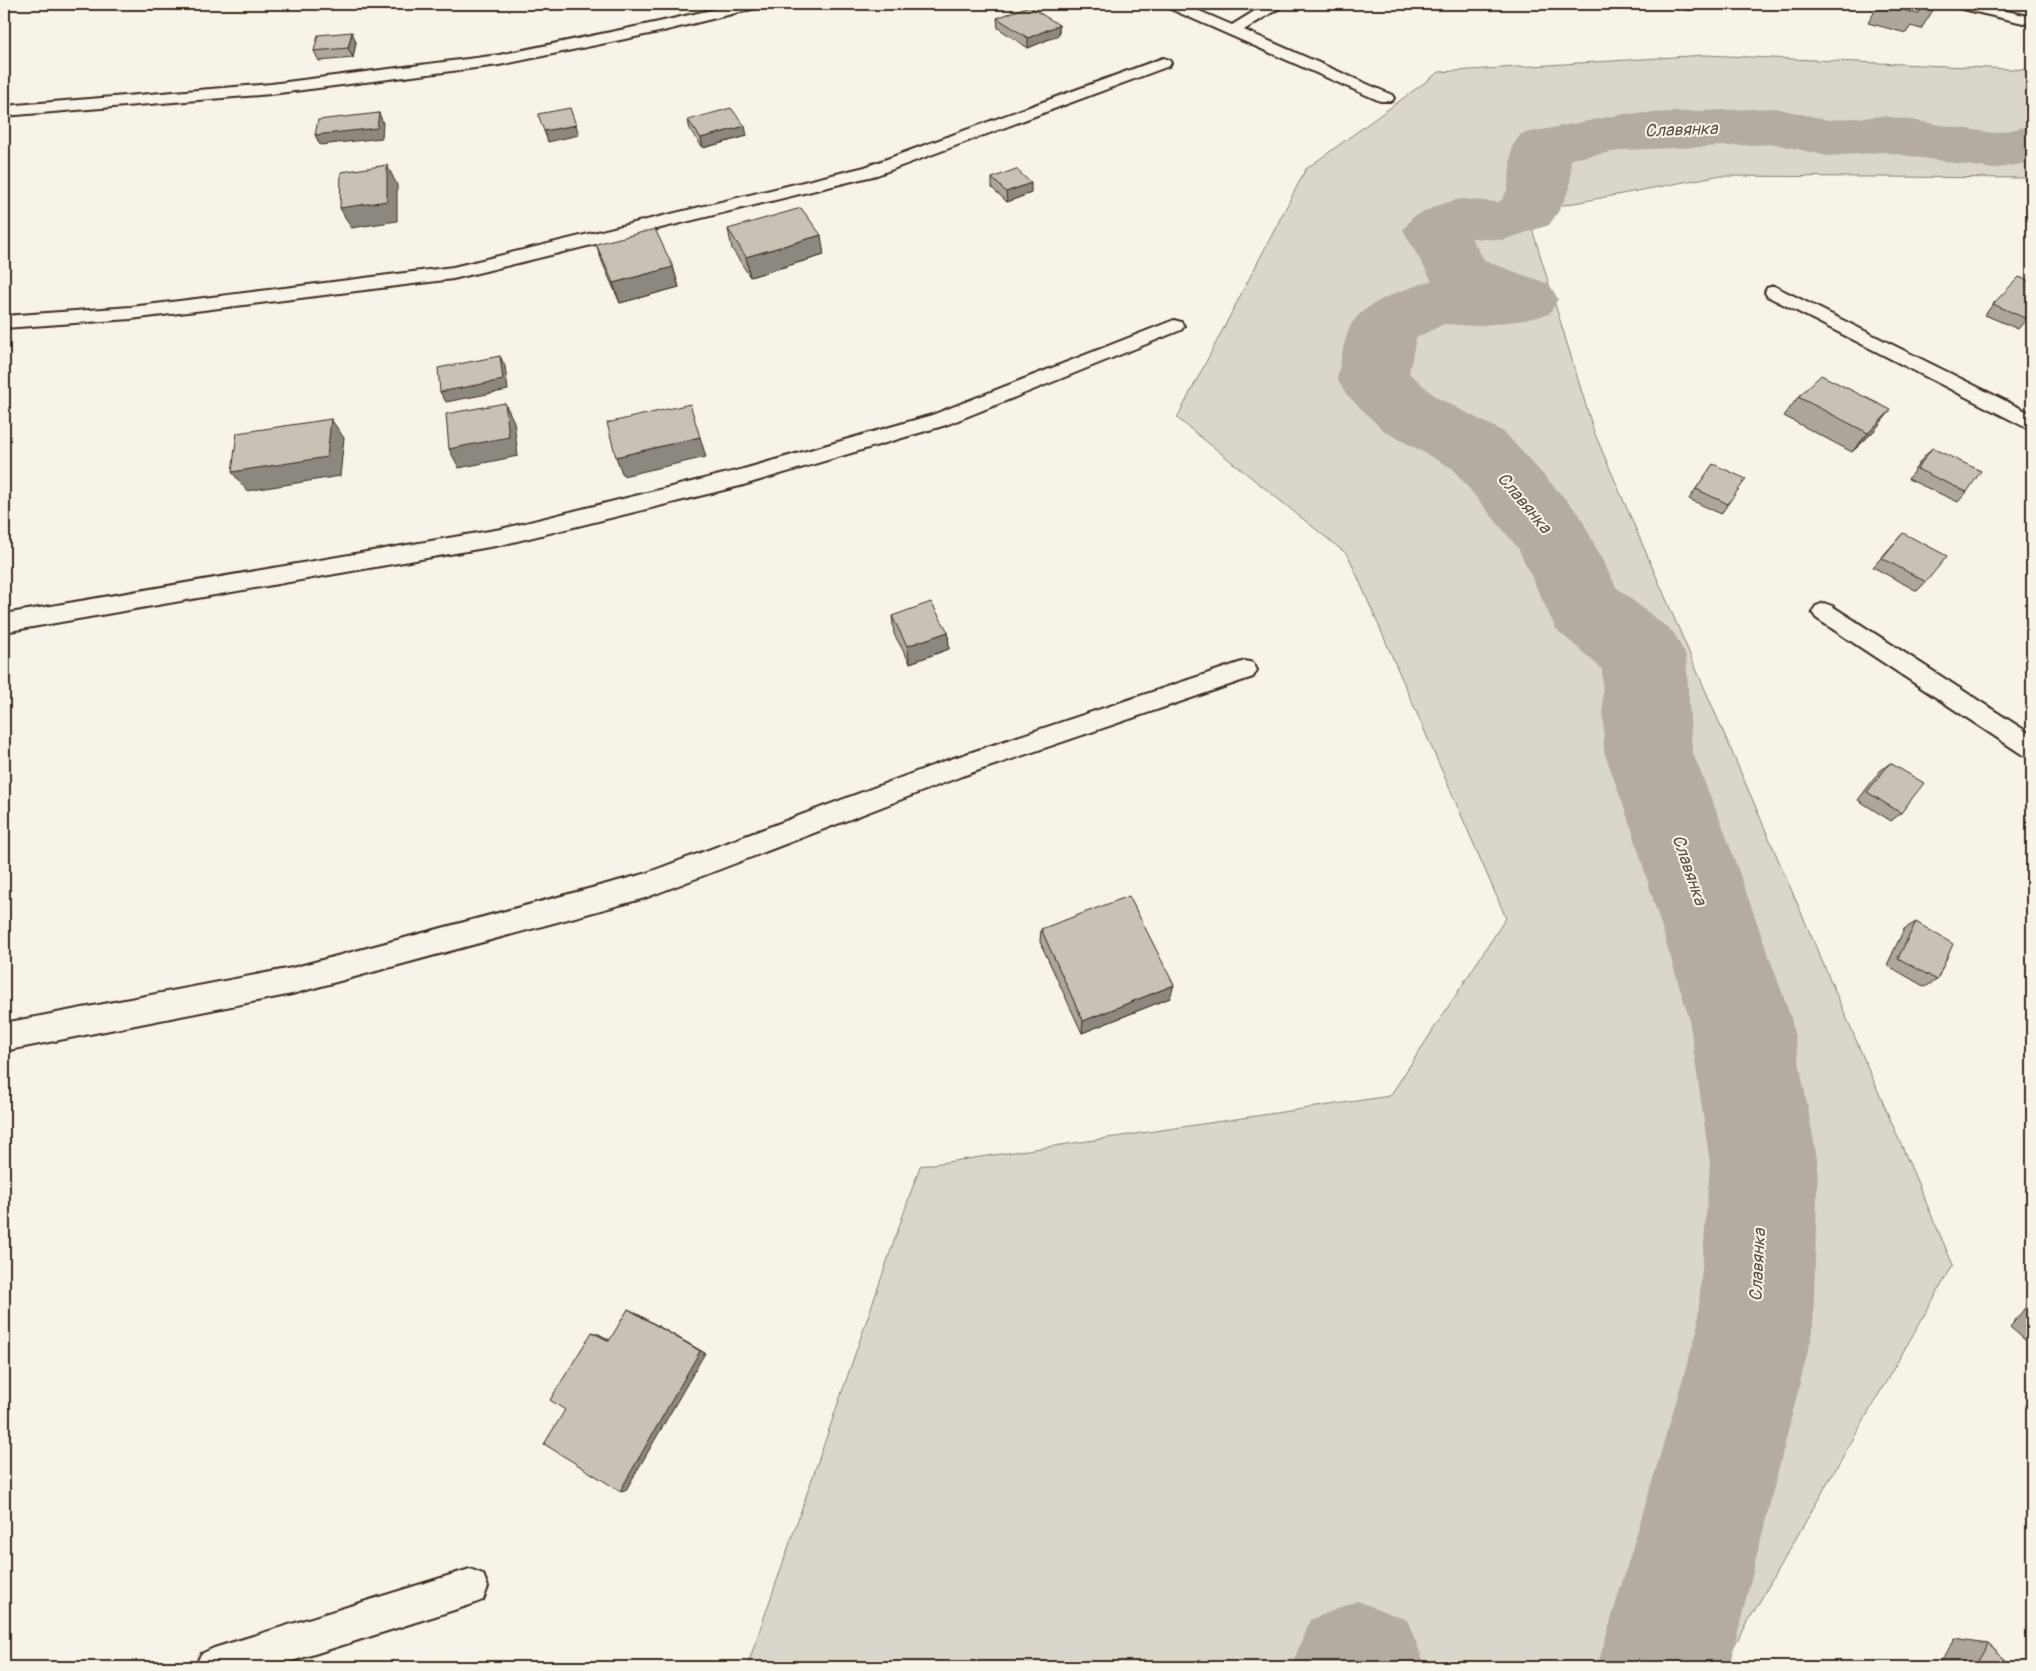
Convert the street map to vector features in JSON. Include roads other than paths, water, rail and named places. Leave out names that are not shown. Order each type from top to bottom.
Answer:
[{"type":"lane","points":[[4,110],[271,89],[499,60],[659,27],[755,4]]},
{"type":"lane","points":[[1171,4],[1386,98]]},
{"type":"lane","points":[[1233,31],[1276,4]]},
{"type":"lane","points":[[1959,4],[2032,19]]},
{"type":"lane","points":[[4,322],[131,313],[453,273],[871,171],[1163,63]]},
{"type":"lane","points":[[1774,292],[2032,422]]},
{"type":"lane","points":[[4,622],[501,537],[740,478],[939,420],[1174,326]]},
{"type":"lane","points":[[1824,612],[2032,748]]},
{"type":"lane","points":[[4,1036],[292,981],[645,886],[954,768],[1245,670]]},
{"type":"lane","points":[[214,1667],[470,1587]]},
{"type":"waterway","name":"Славянка","points":[[1663,1667],[1755,1331],[1764,1164],[1740,1018],[1678,830],[1648,751],[1644,656],[1585,607],[1551,534],[1478,450],[1410,414],[1372,379],[1384,327],[1433,302],[1476,305],[1525,299],[1460,275],[1435,230],[1460,218],[1503,221],[1527,212],[1539,188],[1542,147],[1624,132],[1775,126],[1828,138],[1884,134],[1993,151],[2032,144]]}]
